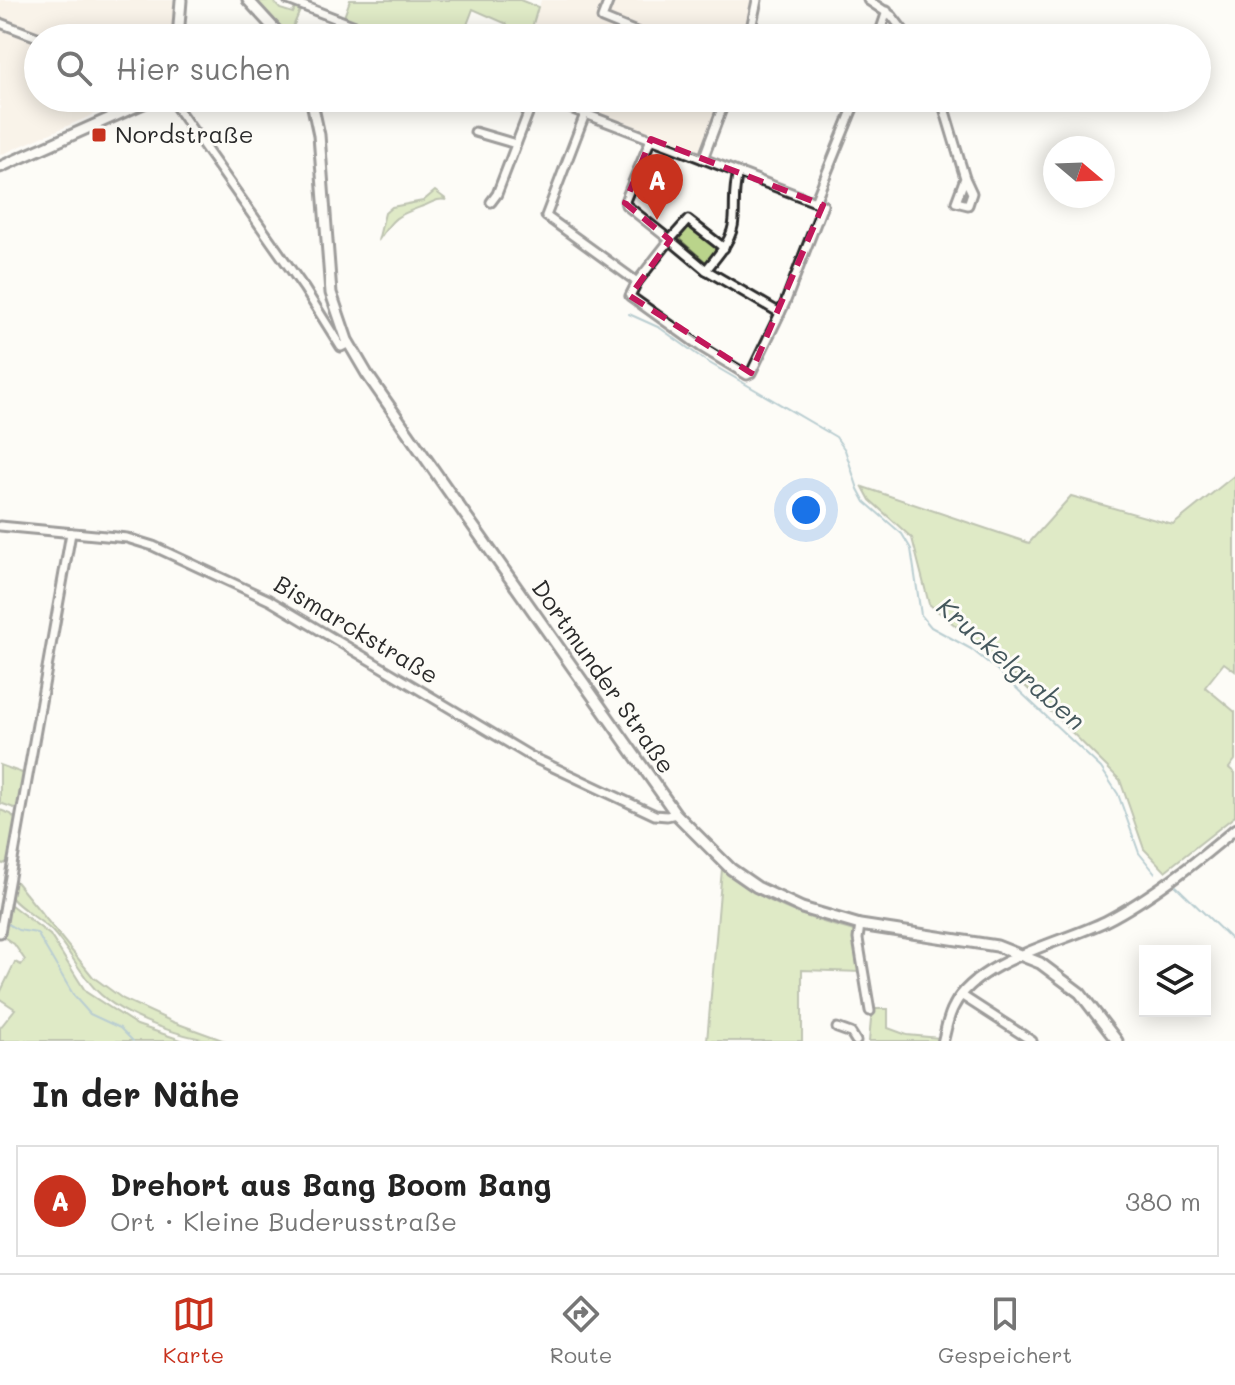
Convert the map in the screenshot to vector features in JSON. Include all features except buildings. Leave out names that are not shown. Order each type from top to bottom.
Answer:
[{"type":"main road","points":[[179,24],[181,0]]},
{"type":"main road","points":[[248,0],[270,24]]},
{"type":"main road","points":[[0,167],[124,112]]},
{"type":"main road","name":"Dortmunder Straße","points":[[314,112],[319,135],[331,293],[349,343],[430,466],[676,814],[707,847],[757,887],[815,913],[860,925],[982,943],[1023,955],[1054,971],[1073,986],[1089,1002],[1117,1041]]},
{"type":"street","points":[[288,0],[350,24]]},
{"type":"street","points":[[609,0],[602,18],[617,24]]},
{"type":"street","points":[[752,24],[757,0]]},
{"type":"street","points":[[868,0],[887,11],[898,24]]},
{"type":"street","points":[[883,24],[887,11]]},
{"type":"street","points":[[0,23],[24,32]]},
{"type":"street","points":[[180,112],[304,288],[341,347],[349,343]]},
{"type":"street","points":[[491,202],[497,194],[529,112]]},
{"type":"street","points":[[580,112],[823,205],[780,313],[751,373],[745,374],[701,347],[630,296],[637,282],[688,220],[724,248]]},
{"type":"street","points":[[703,159],[721,112]]},
{"type":"street","points":[[815,202],[851,112]]},
{"type":"street","points":[[945,112],[965,178]]},
{"type":"street","points":[[585,114],[546,216],[637,282]]},
{"type":"street","points":[[475,132],[481,131],[516,144]]},
{"type":"street","points":[[651,139],[625,203],[706,270],[780,313]]},
{"type":"street","points":[[706,270],[724,248],[734,223],[734,187],[738,173]]},
{"type":"street","name":"Bismarckstraße","points":[[0,526],[127,538],[153,546],[269,600],[532,757],[655,815],[676,814]]},
{"type":"street","points":[[0,931],[71,533]]},
{"type":"street","points":[[943,1041],[954,1006],[961,995],[984,974],[1123,911],[1235,829]]},
{"type":"street","points":[[860,925],[858,939],[870,1011]]},
{"type":"street","points":[[961,995],[1032,1041]]},
{"type":"street","points":[[837,1028],[851,1033],[856,1041]]},
{"type":"highlighted area","points":[[651,139],[823,205],[751,373],[630,296],[670,240],[625,203]]},
{"type":"shaded area","points":[[0,0],[174,0],[172,24],[24,24],[24,112],[95,114],[0,155]]},
{"type":"shaded area","points":[[541,0],[752,0],[748,24],[534,24]]},
{"type":"shaded area","points":[[598,112],[717,112],[701,152]]},
{"type":"green space","points":[[272,0],[280,9],[293,13],[296,6],[301,8],[294,24],[275,24],[256,1]]},
{"type":"green space","points":[[350,0],[520,0],[538,7],[533,24],[507,24],[473,9],[467,24],[362,24],[344,17]]},
{"type":"green space","points":[[435,191],[447,200],[437,200],[401,215],[378,241],[385,213],[392,207],[423,201]]},
{"type":"green space","points":[[691,224],[720,248],[707,263],[679,239]]},
{"type":"green space","points":[[1235,475],[1235,671],[1224,663],[1205,687],[1235,712],[1235,760],[1229,768],[1235,773],[1235,816],[1165,871],[1144,849],[1120,780],[1007,668],[929,604],[912,538],[870,500],[863,487],[1029,543],[1071,496],[1173,525]]},
{"type":"green space","points":[[0,765],[25,774],[20,806],[14,808],[0,803]]},
{"type":"green space","points":[[0,810],[11,814],[17,821],[11,860],[3,864],[0,862]]},
{"type":"green space","points":[[722,869],[752,891],[784,908],[854,931],[861,972],[802,970],[802,1041],[707,1041]]},
{"type":"green space","points":[[13,878],[93,977],[123,999],[225,1041],[193,1037],[156,1026],[107,1000],[90,983],[52,931],[13,899],[10,892]]},
{"type":"green space","points":[[11,905],[50,935],[86,992],[137,1025],[184,1041],[0,1041],[0,1028],[15,1009],[0,999],[0,993],[15,962],[21,965],[25,960],[14,944],[1,935],[8,906]]},
{"type":"green space","points":[[872,1009],[888,1009],[888,1028],[907,1035],[939,1038],[938,1041],[869,1041]]},
{"type":"waterway","name":"Kruckelgraben","points":[[629,314],[660,328],[706,361],[836,437],[845,450],[865,502],[902,534],[911,549],[921,615],[931,627],[971,649],[996,669],[1101,768],[1118,794],[1139,853],[1155,873]]},
{"type":"waterway","name":"Kruckelgraben","points":[[1176,886],[1235,943]]},
{"type":"waterway","points":[[6,923],[18,930],[37,933],[74,996],[90,1014],[120,1028],[133,1041]]},
{"type":"place","name":"Nordstraße","points":[[99,135]]},
{"type":"place","name":"Drehort aus Bang Boom Bang","points":[[657,220]]}]
